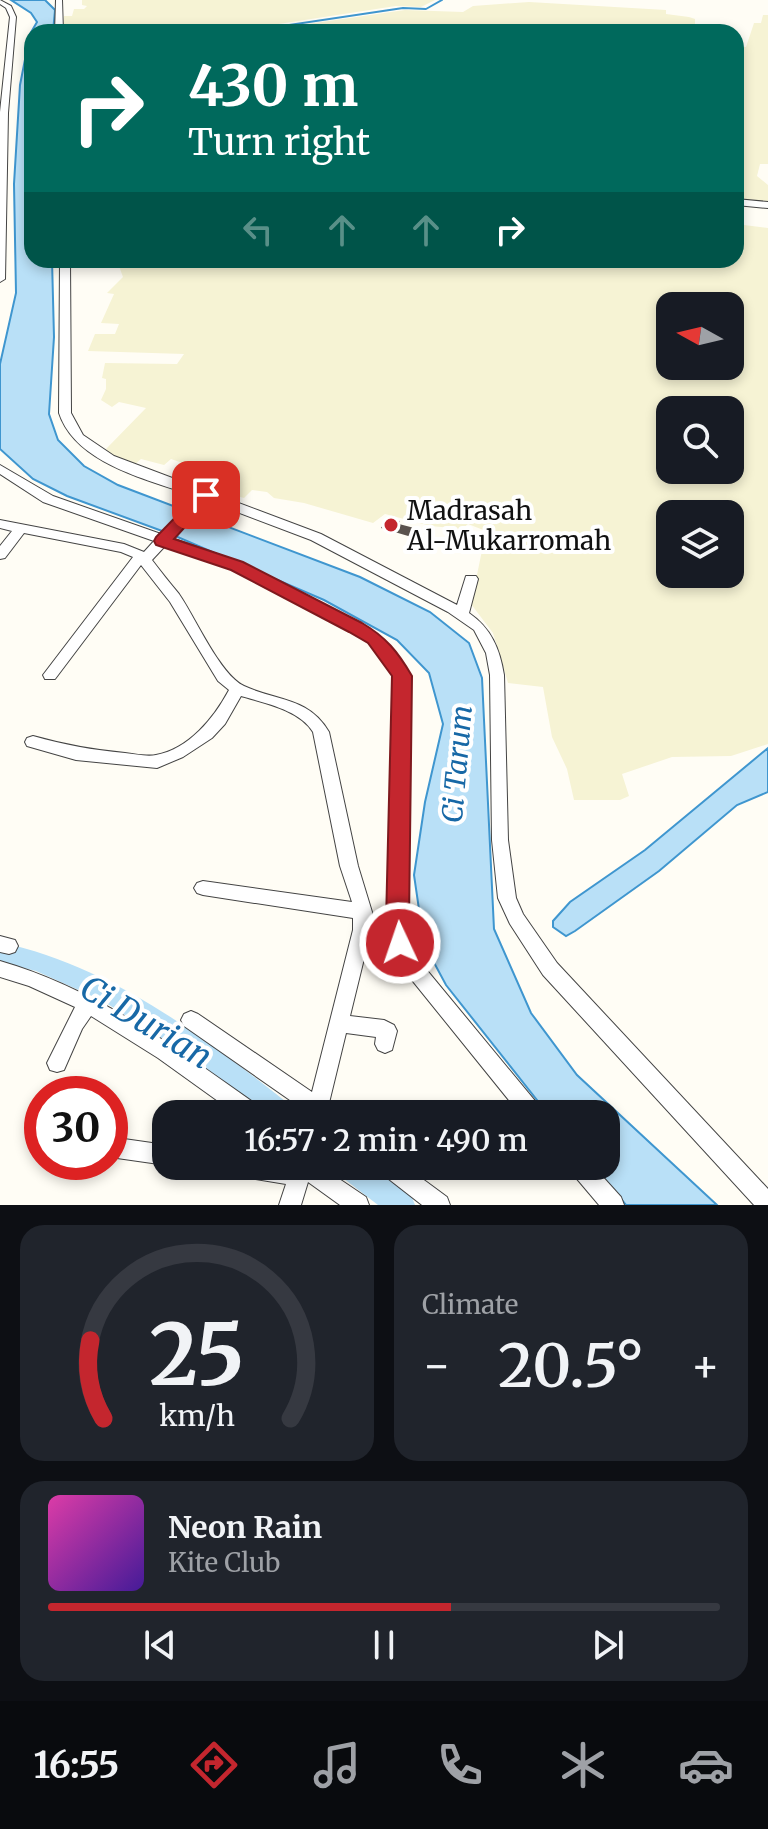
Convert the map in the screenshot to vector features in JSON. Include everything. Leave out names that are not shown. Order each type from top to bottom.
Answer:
[{"type":"street","points":[[59,0],[59,24]]},
{"type":"street","points":[[0,1],[9,7],[13,17],[2,152],[0,279]]},
{"type":"street","points":[[65,268],[64,403],[69,427],[89,447],[110,459],[335,546],[462,614],[479,627],[493,653],[498,689],[502,865],[507,898],[516,919],[550,969],[768,1205]]},
{"type":"street","points":[[0,469],[48,499],[237,566],[282,587],[374,638],[396,663],[402,676],[403,694],[400,943],[409,963],[522,1100]]},
{"type":"street","points":[[50,675],[143,558],[206,495]]},
{"type":"street","points":[[0,524],[124,548],[143,558],[175,599],[223,677],[237,689],[296,709],[315,722],[321,732],[336,813],[363,912],[362,930],[323,1100]]},
{"type":"street","points":[[0,555],[21,528]]},
{"type":"street","points":[[462,614],[471,579]]},
{"type":"street","points":[[33,742],[76,754],[153,762],[164,760],[199,743],[226,711],[237,689]]},
{"type":"street","points":[[203,888],[363,912]]},
{"type":"street","points":[[0,969],[40,982],[87,1005],[158,1048],[233,1100]]},
{"type":"street","points":[[57,1063],[87,1005]]},
{"type":"street","points":[[191,1020],[303,1100]]},
{"type":"street","points":[[339,1023],[384,1029],[387,1031],[385,1044]]},
{"type":"street","points":[[128,1150],[152,1153]]},
{"type":"street","points":[[290,1205],[298,1180]]},
{"type":"street","points":[[319,1180],[358,1205]]},
{"type":"street","points":[[406,1180],[439,1205]]},
{"type":"street","points":[[591,1180],[613,1205]]},
{"type":"shaded area","points":[[82,0],[435,0],[421,7],[396,6],[279,24],[64,24],[64,16],[72,16],[74,9],[87,6],[82,5]]},
{"type":"shaded area","points":[[529,2],[666,10],[666,14],[695,19],[695,24],[308,24],[405,10],[463,12],[473,6]]},
{"type":"shaded area","points":[[763,15],[768,15],[768,164],[760,164],[757,176],[768,185],[768,205],[744,202],[744,47],[754,23],[761,23]]},
{"type":"shaded area","points":[[744,225],[768,228],[768,744],[731,756],[672,757],[622,774],[629,796],[620,800],[574,800],[567,769],[552,737],[543,687],[508,683],[493,633],[471,604],[486,531],[468,524],[462,529],[431,526],[385,514],[373,523],[304,503],[274,498],[267,492],[252,490],[244,498],[222,492],[229,479],[171,459],[164,465],[141,459],[134,465],[110,455],[106,449],[146,408],[119,402],[112,407],[101,400],[106,389],[106,379],[102,378],[105,363],[177,364],[184,354],[88,351],[95,334],[115,334],[119,324],[101,323],[114,294],[107,293],[123,277],[120,268],[744,268]]},
{"type":"water","points":[[11,0],[45,0],[55,10],[54,24],[37,22],[31,13]]},
{"type":"water","name":"Ci Tarum","points":[[24,65],[24,268],[52,268],[54,337],[49,414],[58,440],[84,466],[118,485],[360,577],[430,612],[469,643],[482,678],[494,929],[531,1013],[577,1075],[604,1100],[537,1100],[446,985],[424,944],[414,875],[425,802],[443,724],[429,673],[397,640],[324,600],[173,535],[67,496],[33,479],[0,449],[0,364],[16,293],[14,184]]},
{"type":"water","points":[[768,748],[768,792],[737,805],[659,871],[575,931],[566,936],[553,927],[553,921],[570,902],[645,850]]},
{"type":"water","points":[[620,1115],[717,1205],[626,1205],[605,1180],[620,1180]]},
{"type":"building","points":[[387,519],[422,530],[415,538],[381,528]]},
{"type":"waterway","points":[[296,24],[403,8],[426,9],[442,0]]},
{"type":"waterway","name":"Ci Durian","points":[[0,952],[37,960],[112,993],[185,1040],[263,1100]]},
{"type":"waterway","name":"Ci Durian","points":[[367,1180],[401,1205]]},
{"type":"place","name":"Madrasah Al-Mukarromah","points":[[391,525]]},
{"type":"route","points":[[206,495],[162,541],[237,566],[355,627],[374,638],[396,663],[402,676],[400,943]]}]
